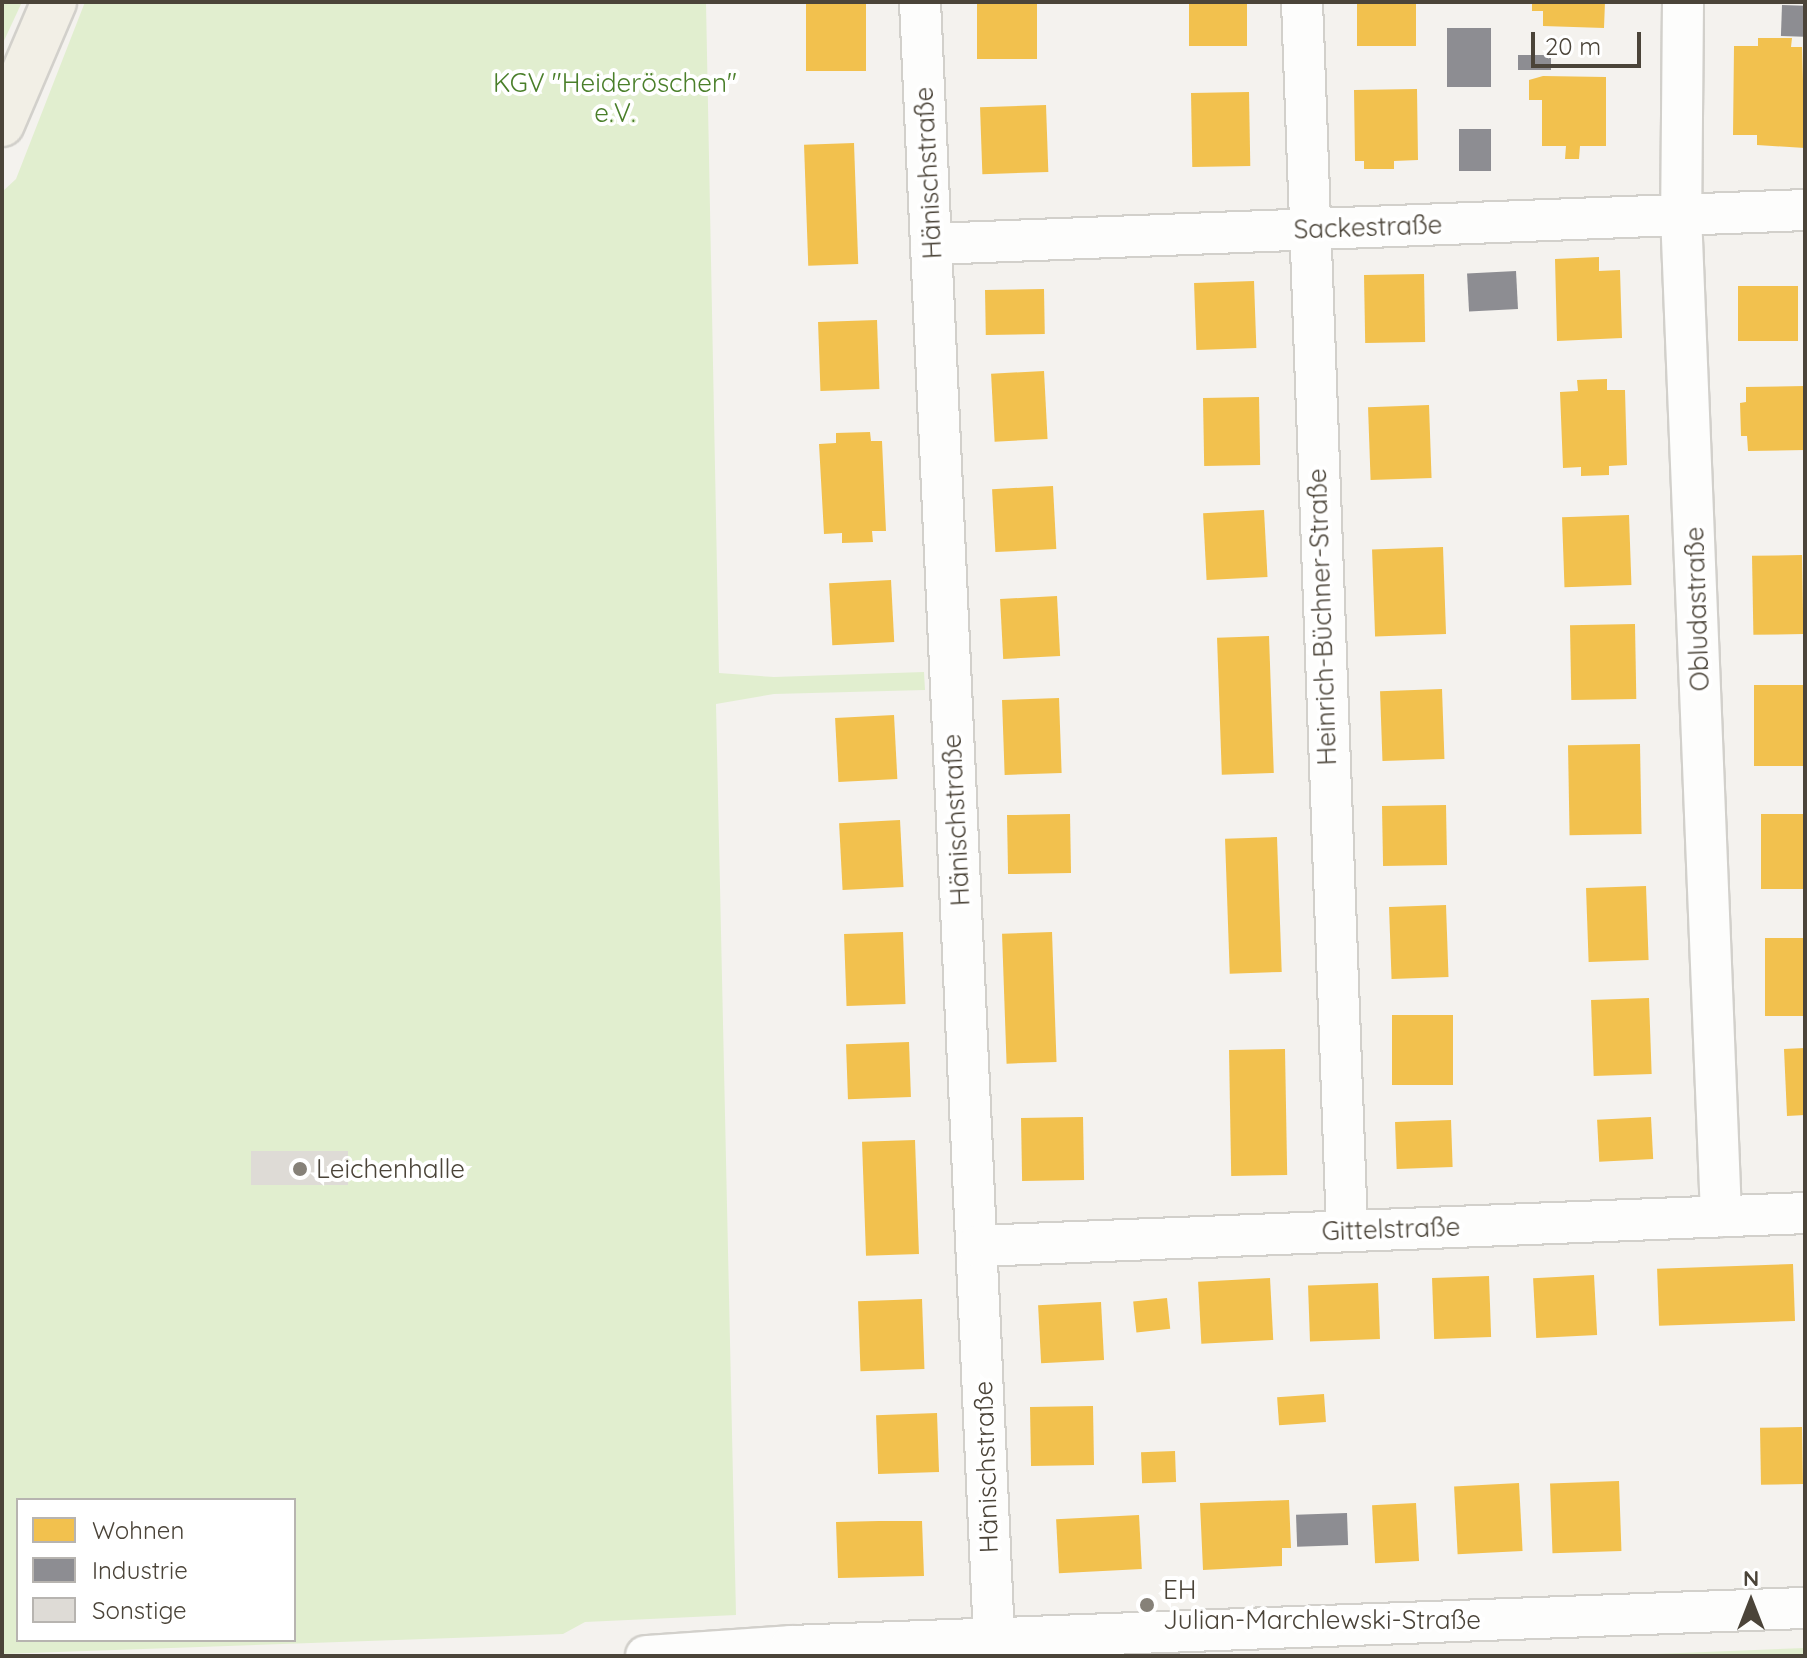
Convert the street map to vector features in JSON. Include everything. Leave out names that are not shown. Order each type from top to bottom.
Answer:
[{"type":"main road","points":[[4,116],[54,2]]},
{"type":"street","name":"Hänischstraße","points":[[920,2],[994,1638]]},
{"type":"street","name":"Heinrich-Büchner-Straße","points":[[1302,2],[1306,230],[1347,1231]]},
{"type":"street","name":"Obludastraße","points":[[1683,2],[1681,214],[1721,1216]]},
{"type":"street","name":"Sackestraße","points":[[932,244],[1805,210]]},
{"type":"street","name":"Gittelstraße","points":[[977,1246],[1805,1213]]},
{"type":"street","points":[[646,1656],[994,1638],[1805,1608]]},
{"type":"green space","points":[[2,2],[22,2],[2,45]]},
{"type":"green space","name":"KGV \"Heideröschen\" e.V.","points":[[85,2],[706,2],[719,673],[774,677],[924,672],[925,690],[774,694],[716,704],[736,1615],[585,1622],[563,1634],[2,1654],[2,192],[16,179]]},
{"type":"green space","points":[[1805,1648],[1805,1656],[1605,1656]]},
{"type":"building: Wohnen","points":[[806,2],[866,2],[866,71],[806,71]]},
{"type":"building: Wohnen","points":[[977,2],[1037,2],[1037,59],[977,59]]},
{"type":"building: Wohnen","points":[[1189,2],[1247,2],[1247,46],[1189,46]]},
{"type":"building: Wohnen","points":[[1357,2],[1416,2],[1416,46],[1357,46]]},
{"type":"building: Wohnen","points":[[1532,2],[1605,2],[1604,28],[1543,26],[1543,11],[1532,11]]},
{"type":"building: Wohnen","points":[[1758,38],[1792,38],[1791,47],[1802,47],[1805,148],[1757,145],[1757,135],[1733,135],[1734,46],[1758,46]]},
{"type":"building: Wohnen","points":[[1543,76],[1606,77],[1606,146],[1580,146],[1579,159],[1565,159],[1566,146],[1542,146],[1542,100],[1529,100],[1529,80]]},
{"type":"building: Wohnen","points":[[1417,89],[1418,160],[1394,161],[1394,169],[1364,169],[1364,161],[1355,161],[1354,90]]},
{"type":"building: Wohnen","points":[[1249,92],[1250,166],[1192,167],[1191,93]]},
{"type":"building: Wohnen","points":[[1046,105],[1048,172],[982,174],[980,107]]},
{"type":"building: Wohnen","points":[[854,143],[858,264],[808,266],[804,145]]},
{"type":"building: Wohnen","points":[[1599,257],[1599,271],[1620,270],[1622,338],[1557,341],[1555,259]]},
{"type":"building: Wohnen","points":[[1424,274],[1425,342],[1365,343],[1364,275]]},
{"type":"building: Wohnen","points":[[1254,281],[1256,348],[1196,350],[1194,283]]},
{"type":"building: Wohnen","points":[[1738,286],[1798,286],[1798,341],[1738,341]]},
{"type":"building: Wohnen","points":[[1044,289],[1045,334],[986,335],[985,290]]},
{"type":"building: Wohnen","points":[[877,320],[879,389],[820,391],[818,322]]},
{"type":"building: Wohnen","points":[[1044,371],[1048,439],[995,442],[991,374]]},
{"type":"building: Wohnen","points":[[1607,379],[1607,390],[1625,390],[1627,465],[1609,466],[1609,475],[1581,476],[1581,467],[1563,468],[1560,392],[1578,391],[1577,380]]},
{"type":"building: Wohnen","points":[[1805,386],[1805,450],[1748,451],[1747,436],[1741,436],[1740,403],[1746,402],[1746,387]]},
{"type":"building: Wohnen","points":[[1259,397],[1260,465],[1204,466],[1203,398]]},
{"type":"building: Wohnen","points":[[1429,405],[1432,478],[1371,480],[1368,407]]},
{"type":"building: Wohnen","points":[[870,432],[871,441],[882,441],[886,531],[872,531],[873,542],[842,543],[842,533],[824,534],[819,444],[836,443],[836,433]]},
{"type":"building: Wohnen","points":[[1053,486],[1056,549],[995,552],[992,489]]},
{"type":"building: Wohnen","points":[[1264,510],[1268,577],[1207,580],[1203,513]]},
{"type":"building: Wohnen","points":[[1629,515],[1631,585],[1564,587],[1562,517]]},
{"type":"building: Wohnen","points":[[1443,547],[1446,634],[1375,636],[1372,549]]},
{"type":"building: Wohnen","points":[[1802,555],[1803,634],[1753,635],[1752,556]]},
{"type":"building: Wohnen","points":[[891,580],[894,642],[832,645],[829,583]]},
{"type":"building: Wohnen","points":[[1057,596],[1060,656],[1003,659],[1000,599]]},
{"type":"building: Wohnen","points":[[1635,624],[1636,699],[1571,700],[1570,625]]},
{"type":"building: Wohnen","points":[[1269,636],[1274,773],[1222,775],[1217,638]]},
{"type":"building: Wohnen","points":[[1754,685],[1805,685],[1805,766],[1754,766]]},
{"type":"building: Wohnen","points":[[1442,689],[1444,759],[1382,761],[1380,691]]},
{"type":"building: Wohnen","points":[[1059,698],[1062,773],[1005,775],[1002,700]]},
{"type":"building: Wohnen","points":[[894,715],[897,779],[838,782],[835,718]]},
{"type":"building: Wohnen","points":[[1640,744],[1642,834],[1570,835],[1568,745]]},
{"type":"building: Wohnen","points":[[1446,805],[1447,865],[1383,866],[1382,806]]},
{"type":"building: Wohnen","points":[[1070,814],[1071,873],[1008,874],[1007,815]]},
{"type":"building: Wohnen","points":[[1761,814],[1805,814],[1805,889],[1761,889]]},
{"type":"building: Wohnen","points":[[900,820],[904,887],[843,890],[839,823]]},
{"type":"building: Wohnen","points":[[1277,837],[1282,972],[1230,974],[1225,839]]},
{"type":"building: Wohnen","points":[[1646,886],[1649,960],[1589,962],[1586,888]]},
{"type":"building: Wohnen","points":[[1446,905],[1449,977],[1392,979],[1389,907]]},
{"type":"building: Wohnen","points":[[903,932],[906,1004],[847,1006],[844,934]]},
{"type":"building: Wohnen","points":[[1052,932],[1057,1062],[1007,1064],[1002,934]]},
{"type":"building: Wohnen","points":[[1765,938],[1805,938],[1805,1016],[1765,1016]]},
{"type":"building: Wohnen","points":[[1649,998],[1652,1074],[1594,1076],[1591,1000]]},
{"type":"building: Wohnen","points":[[1392,1015],[1453,1015],[1453,1085],[1392,1085]]},
{"type":"building: Wohnen","points":[[909,1042],[911,1097],[848,1099],[846,1044]]},
{"type":"building: Wohnen","points":[[1805,1048],[1805,1115],[1787,1116],[1784,1049]]},
{"type":"building: Wohnen","points":[[1285,1049],[1287,1175],[1231,1176],[1229,1050]]},
{"type":"building: Wohnen","points":[[1083,1117],[1084,1180],[1022,1181],[1021,1118]]},
{"type":"building: Wohnen","points":[[1651,1117],[1653,1159],[1599,1162],[1597,1120]]},
{"type":"building: Wohnen","points":[[1451,1120],[1453,1167],[1397,1169],[1395,1122]]},
{"type":"building: Wohnen","points":[[915,1140],[919,1254],[866,1256],[862,1142]]},
{"type":"building: Wohnen","points":[[1793,1264],[1795,1321],[1659,1326],[1657,1269]]},
{"type":"building: Wohnen","points":[[1594,1275],[1597,1335],[1536,1338],[1533,1278]]},
{"type":"building: Wohnen","points":[[1489,1276],[1491,1337],[1434,1339],[1432,1278]]},
{"type":"building: Wohnen","points":[[1270,1278],[1273,1340],[1201,1344],[1198,1282]]},
{"type":"building: Wohnen","points":[[1378,1283],[1380,1339],[1310,1341],[1308,1285]]},
{"type":"building: Wohnen","points":[[1167,1298],[1170,1329],[1136,1332],[1133,1302]]},
{"type":"building: Wohnen","points":[[922,1299],[924,1369],[860,1371],[858,1301]]},
{"type":"building: Wohnen","points":[[1101,1302],[1104,1360],[1041,1363],[1038,1305]]},
{"type":"building: Wohnen","points":[[1324,1394],[1326,1422],[1279,1425],[1277,1397]]},
{"type":"building: Wohnen","points":[[1093,1406],[1094,1465],[1031,1466],[1030,1407]]},
{"type":"building: Wohnen","points":[[937,1413],[939,1472],[878,1474],[876,1415]]},
{"type":"building: Wohnen","points":[[1802,1427],[1803,1484],[1761,1485],[1760,1428]]},
{"type":"building: Wohnen","points":[[1175,1451],[1176,1482],[1142,1483],[1141,1452]]},
{"type":"building: Wohnen","points":[[1619,1481],[1621,1551],[1552,1553],[1550,1483]]},
{"type":"building: Wohnen","points":[[1519,1483],[1523,1551],[1458,1554],[1454,1486]]},
{"type":"building: Wohnen","points":[[1289,1500],[1291,1548],[1282,1548],[1282,1566],[1203,1570],[1200,1503]]},
{"type":"building: Wohnen","points":[[1416,1503],[1419,1561],[1375,1563],[1372,1505]]},
{"type":"building: Wohnen","points":[[1139,1515],[1142,1569],[1059,1573],[1056,1519]]},
{"type":"building: Wohnen","points":[[922,1521],[924,1576],[838,1578],[836,1522]]},
{"type":"building: Industrie","points":[[1782,5],[1805,6],[1804,37],[1781,36]]},
{"type":"building: Industrie","points":[[1447,28],[1491,28],[1491,87],[1447,87]]},
{"type":"building: Industrie","points":[[1518,55],[1551,55],[1551,70],[1518,70]]},
{"type":"building: Industrie","points":[[1459,129],[1491,129],[1491,171],[1459,171]]},
{"type":"building: Industrie","points":[[1516,271],[1518,309],[1469,312],[1467,274]]},
{"type":"building: Industrie","points":[[1347,1513],[1348,1545],[1297,1547],[1296,1515]]},
{"type":"building: Sonstige","name":"Leichenhalle","points":[[251,1151],[348,1151],[348,1185],[251,1185]]},
{"type":"place","name":"Leichenhalle","points":[[300,1169]]},
{"type":"place","name":"EH Julian-Marchlewski-Straße","points":[[1147,1605]]}]
